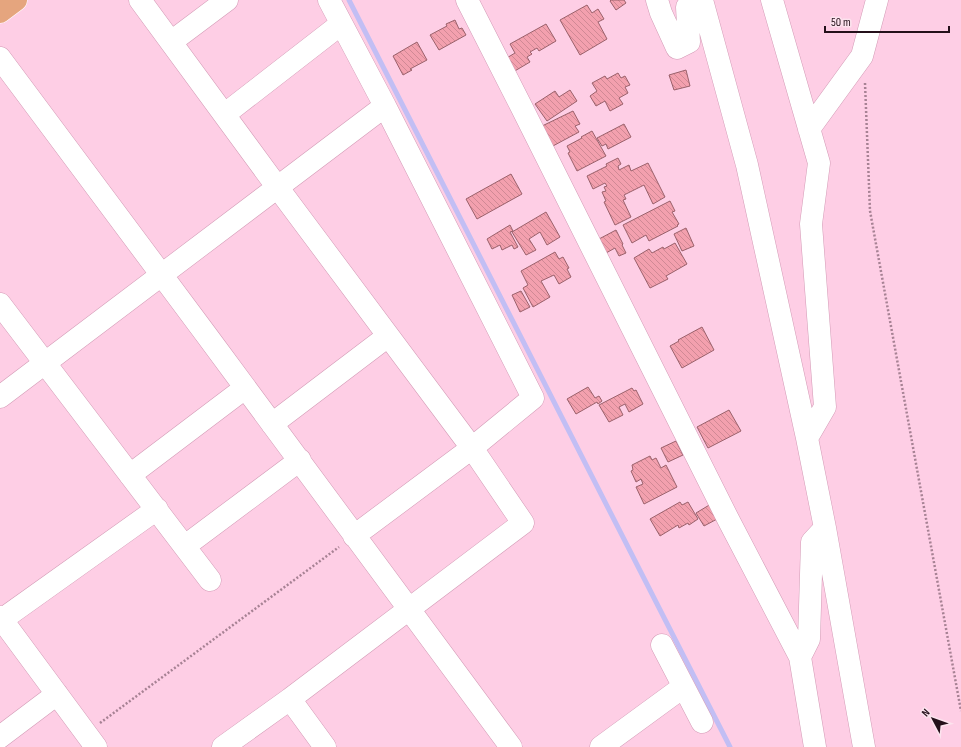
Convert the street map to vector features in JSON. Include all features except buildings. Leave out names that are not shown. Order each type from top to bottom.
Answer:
[{"type":"main road","points":[[0,12],[16,0]]},
{"type":"street","points":[[140,0],[472,448],[523,523],[410,610],[290,699],[222,747]]},
{"type":"street","points":[[171,42],[227,0]]},
{"type":"street","points":[[329,0],[532,398],[472,448],[354,536]]},
{"type":"street","points":[[466,0],[522,108],[728,519],[800,657],[815,747]]},
{"type":"street","points":[[657,0],[661,13],[677,48],[689,42],[687,8],[695,0]]},
{"type":"street","points":[[702,0],[747,165],[825,528],[864,747]]},
{"type":"street","points":[[772,0],[819,164],[812,224],[825,407],[806,438]]},
{"type":"street","points":[[809,129],[862,56],[877,0]]},
{"type":"street","points":[[225,114],[341,24]]},
{"type":"street","points":[[0,58],[300,460],[354,536],[511,747]]},
{"type":"street","points":[[0,397],[278,188],[384,106]]},
{"type":"street","points":[[0,304],[46,362],[210,580]]},
{"type":"street","points":[[272,424],[388,336]]},
{"type":"street","points":[[130,475],[245,388]]},
{"type":"street","points":[[185,546],[300,460]]},
{"type":"street","points":[[91,740],[1,620],[157,509]]},
{"type":"street","points":[[800,657],[809,639],[812,542],[825,528]]},
{"type":"street","points":[[662,646],[702,722]]},
{"type":"street","points":[[601,747],[683,687]]},
{"type":"street","points":[[0,737],[57,694]]},
{"type":"street","points":[[290,699],[325,747]]},
{"type":"path","points":[[862,56],[866,88],[870,211],[961,711]]},
{"type":"path","points":[[91,740],[354,536]]},
{"type":"waterway","points":[[349,0],[730,747]]}]
